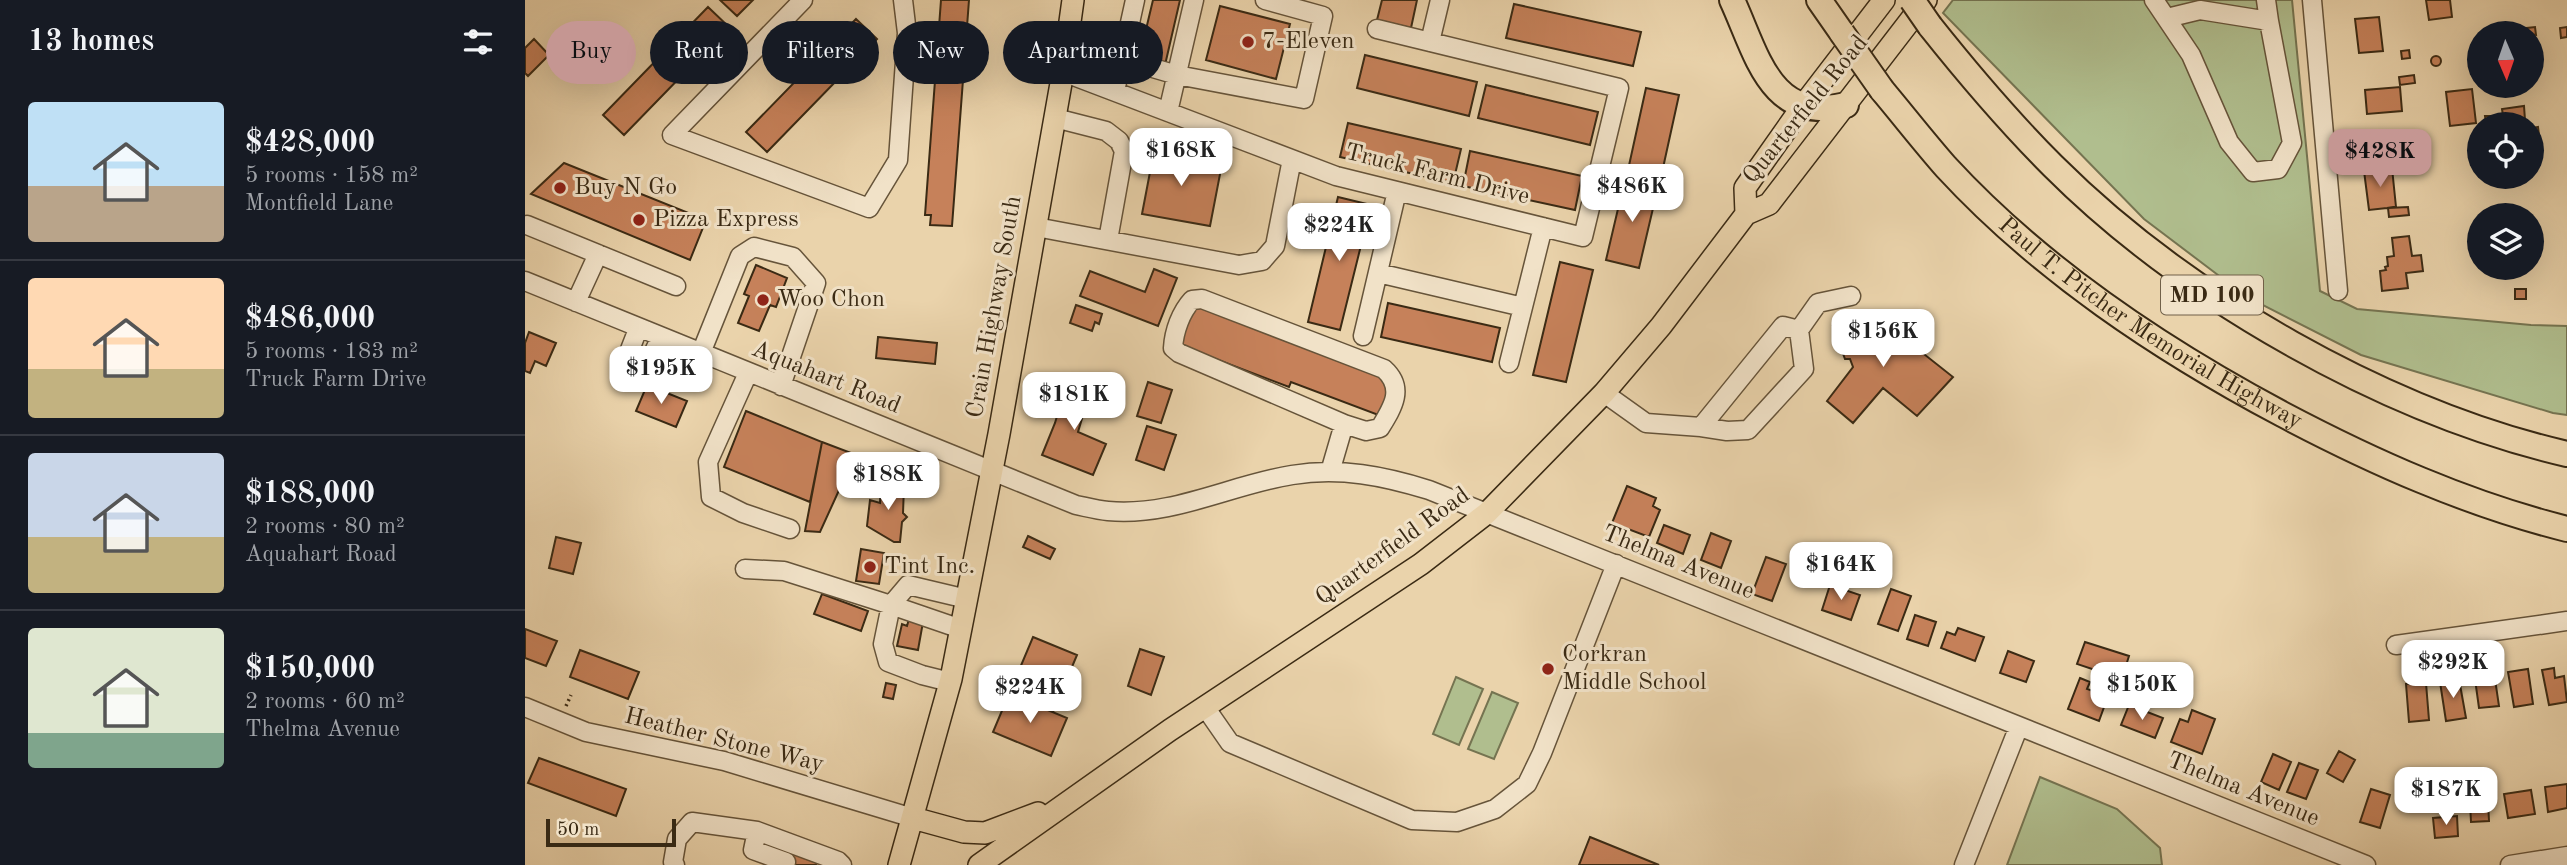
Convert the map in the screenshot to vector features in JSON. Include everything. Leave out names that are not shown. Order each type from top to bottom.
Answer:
[{"type":"highway","points":[[1733,0],[1770,84],[1802,107],[1831,109],[1846,105]]},
{"type":"highway","name":"Paul T. Pitcher Memorial Highway","points":[[1819,0],[1882,90],[1947,167],[2003,222],[2070,280],[2151,339],[2229,386],[2344,446],[2424,482],[2525,518],[2567,529]]},
{"type":"highway","name":"MD 100","points":[[1912,0],[1987,98],[2055,168],[2116,224],[2195,284],[2262,327],[2357,378],[2447,416],[2567,454]]},
{"type":"highway","points":[[2447,416],[2567,443]]},
{"type":"main road","name":"Crain Highway South","points":[[1070,21],[1073,0]]},
{"type":"main road","name":"Quarterfield Road","points":[[1747,214],[1745,188],[1802,107],[1884,0]]},
{"type":"main road","name":"Quarterfield Road","points":[[979,865],[1205,707],[1421,564],[1487,513],[1604,393],[1661,326],[1747,214],[1769,204],[1926,0]]},
{"type":"main road","name":"Crain Highway South","points":[[899,865],[950,682],[961,629],[992,472],[1061,84]]},
{"type":"main road","name":"Quarterfield Road","points":[[913,818],[964,832],[985,833],[1072,799]]},
{"type":"street","points":[[803,0],[672,135],[869,208],[898,160],[907,33],[903,0]]},
{"type":"street","points":[[1130,21],[1135,0]]},
{"type":"street","points":[[1168,112],[1194,0]]},
{"type":"street","points":[[1163,71],[1304,99],[1323,16],[1265,0]]},
{"type":"street","points":[[1430,42],[1440,0]]},
{"type":"street","points":[[2154,0],[2192,55],[2229,142],[2253,172],[2278,169],[2292,143],[2266,0]]},
{"type":"street","points":[[2312,0],[2338,291]]},
{"type":"street","points":[[2167,18],[2200,10],[2269,22]]},
{"type":"street","name":"Truck Farm Drive","points":[[1096,84],[1336,176],[1583,237],[1619,88],[1377,29]]},
{"type":"street","points":[[1115,91],[1117,84]]},
{"type":"street","points":[[1055,118],[1106,131],[1119,141],[1124,151],[1108,240]]},
{"type":"street","points":[[1036,227],[1239,265],[1262,261],[1275,246],[1293,159]]},
{"type":"street","points":[[1363,336],[1397,191]]},
{"type":"street","points":[[527,225],[676,286]]},
{"type":"street","points":[[1509,363],[1543,227]]},
{"type":"street","points":[[701,353],[740,256],[754,247],[793,257],[816,283],[781,386]]},
{"type":"street","points":[[576,302],[597,254]]},
{"type":"street","points":[[1378,273],[1523,307]]},
{"type":"street","name":"Aquahart Road","points":[[525,281],[992,472]]},
{"type":"street","points":[[1604,393],[1646,423],[1727,431],[1748,430],[1804,369],[1800,330],[1818,303],[1851,296]]},
{"type":"street","points":[[1202,299],[1384,369],[1393,378],[1396,388],[1391,411],[1380,428],[1366,431],[1344,424],[1179,353],[1173,348],[1174,338],[1185,308],[1192,300],[1202,299]]},
{"type":"street","points":[[1700,427],[1783,326],[1800,330]]},
{"type":"street","points":[[638,329],[624,365],[637,373],[645,370],[661,337]]},
{"type":"street","points":[[748,373],[708,462],[711,497],[743,513],[790,529]]},
{"type":"street","points":[[1330,472],[1344,424]]},
{"type":"street","name":"Thelma Avenue","points":[[992,472],[1076,505],[1125,512],[1182,504],[1292,475],[1365,473],[1392,478],[1616,564],[2019,726],[2331,859],[2366,865]]},
{"type":"street","points":[[1205,707],[1230,743],[1412,820],[1457,822],[1495,809],[1527,784],[1542,753],[1616,564]]},
{"type":"street","points":[[745,569],[784,571],[961,629]]},
{"type":"street","points":[[950,682],[888,662],[883,644],[891,605],[908,584],[967,599]]},
{"type":"street","points":[[2396,645],[2567,621]]},
{"type":"street","name":"Heather Stone Way","points":[[525,707],[586,732],[724,761],[913,818]]},
{"type":"street","points":[[1963,865],[2019,726]]},
{"type":"street","points":[[675,865],[673,862],[677,839],[692,822],[757,831],[838,861],[842,865]]},
{"type":"street","points":[[757,831],[750,857],[786,862]]},
{"type":"street","points":[[2511,865],[2567,856]]},
{"type":"green space","points":[[1953,0],[2292,0],[2320,291],[2357,309],[2567,326],[2567,415],[2361,355],[2247,297],[2144,219],[1943,13]]},
{"type":"green space","points":[[1456,677],[1483,689],[1459,745],[1433,734]]},
{"type":"green space","points":[[1492,692],[1518,703],[1494,759],[1468,749]]},
{"type":"green space","points":[[2040,777],[2117,809],[2160,848],[2162,865],[2007,865]]},
{"type":"building","points":[[720,0],[753,0],[737,16]]},
{"type":"building","points":[[941,0],[969,0],[967,21],[939,21]]},
{"type":"building","points":[[1153,0],[1180,0],[1165,65],[1163,21],[1148,21]]},
{"type":"building","points":[[1382,0],[1417,0],[1411,28],[1377,20]]},
{"type":"building","points":[[2426,0],[2450,0],[2452,17],[2429,20]]},
{"type":"building","points":[[1514,4],[1641,32],[1633,66],[1506,38]]},
{"type":"building","name":"7-Eleven","points":[[1220,6],[1290,24],[1276,79],[1206,60]]},
{"type":"building","points":[[708,7],[723,21],[694,21]]},
{"type":"building","points":[[2379,17],[2383,51],[2359,53],[2355,19]]},
{"type":"building","points":[[2567,27],[2567,37],[2561,38],[2560,28]]},
{"type":"building","points":[[534,39],[546,52],[546,58],[528,76],[525,73],[525,48]]},
{"type":"building","points":[[2409,50],[2410,58],[2402,59],[2401,51]]},
{"type":"building","points":[[1365,55],[1477,82],[1469,116],[1357,88]]},
{"type":"building","points":[[2436,56],[2440,57],[2440,65],[2436,66],[2432,65],[2431,61],[2432,57]]},
{"type":"building","points":[[650,67],[650,84],[674,84],[624,135],[603,115]]},
{"type":"building","points":[[2414,75],[2415,83],[2400,85],[2399,77]]},
{"type":"building","points":[[793,84],[833,84],[767,152],[746,132]]},
{"type":"building","points":[[935,84],[963,84],[952,226],[930,225],[931,215],[925,215]]},
{"type":"building","points":[[1486,85],[1598,112],[1590,145],[1478,118]]},
{"type":"building","points":[[2400,87],[2402,111],[2367,114],[2365,90]]},
{"type":"building","points":[[1646,88],[1679,95],[1661,177],[1628,170]]},
{"type":"building","points":[[2467,90],[2467,98],[2473,98],[2475,112],[2467,112],[2467,124],[2450,126],[2446,92]]},
{"type":"building","points":[[2524,106],[2524,112],[2502,112],[2502,109]]},
{"type":"building","points":[[1348,123],[1461,149],[1453,183],[1340,157]]},
{"type":"building","points":[[1155,146],[1198,154],[1197,164],[1221,169],[1210,226],[1142,214]]},
{"type":"building","points":[[1470,151],[1582,176],[1575,210],[1463,186]]},
{"type":"building","points":[[564,163],[706,220],[690,260],[531,194]]},
{"type":"building","points":[[2392,168],[2396,207],[2369,210],[2364,171]]},
{"type":"building","points":[[1625,179],[1658,187],[1639,268],[1606,260]]},
{"type":"building","points":[[1338,197],[1371,205],[1340,330],[1308,322]]},
{"type":"building","points":[[2408,207],[2409,215],[2389,217],[2388,208]]},
{"type":"building","points":[[2409,236],[2412,256],[2421,255],[2423,271],[2406,273],[2408,288],[2382,291],[2380,271],[2386,270],[2385,267],[2388,266],[2387,257],[2394,256],[2392,238]]},
{"type":"building","points":[[1560,262],[1593,270],[1566,382],[1533,375]]},
{"type":"building","name":"Woo Chon","points":[[756,265],[787,278],[776,307],[770,305],[759,331],[738,323],[749,296],[744,294]]},
{"type":"building","points":[[1154,269],[1177,278],[1158,326],[1080,296],[1090,271],[1145,292]]},
{"type":"building","points":[[2515,289],[2526,289],[2526,299],[2515,299]]},
{"type":"building","points":[[1388,303],[1500,328],[1492,362],[1381,337]]},
{"type":"building","points":[[1076,305],[1102,314],[1099,324],[1095,322],[1092,331],[1070,323]]},
{"type":"building","points":[[1194,305],[1394,381],[1381,416],[1291,382],[1289,387],[1179,345]]},
{"type":"building","points":[[1882,312],[1891,340],[1903,350],[1910,343],[1953,377],[1917,416],[1883,388],[1853,423],[1827,401],[1853,367],[1850,359],[1845,359],[1833,326]]},
{"type":"building","points":[[529,332],[556,343],[546,366],[535,361],[530,373],[525,371],[525,343]]},
{"type":"building","points":[[878,337],[937,343],[935,364],[876,358]]},
{"type":"building","points":[[1068,379],[1092,385],[1078,432],[1106,444],[1093,475],[1042,455]]},
{"type":"building","points":[[1148,382],[1172,390],[1161,423],[1137,416]]},
{"type":"building","points":[[647,385],[687,401],[676,427],[636,411]]},
{"type":"building","points":[[746,411],[822,442],[810,502],[724,467]]},
{"type":"building","points":[[1147,426],[1176,435],[1164,470],[1136,460]]},
{"type":"building","points":[[822,442],[867,459],[854,493],[840,488],[820,532],[805,531]]},
{"type":"building","points":[[881,483],[904,486],[903,513],[907,517],[902,522],[900,542],[894,542],[867,526],[870,500],[880,503]]},
{"type":"building","points":[[1627,486],[1656,498],[1653,506],[1660,510],[1649,537],[1612,523]]},
{"type":"building","points":[[1664,525],[1690,535],[1683,554],[1657,543]]},
{"type":"building","points":[[1711,533],[1731,541],[1721,568],[1701,560]]},
{"type":"building","points":[[1028,536],[1055,549],[1050,559],[1023,547]]},
{"type":"building","points":[[556,537],[581,543],[573,574],[549,568]]},
{"type":"building","name":"Tint Inc.","points":[[861,549],[884,553],[879,584],[856,581]]},
{"type":"building","points":[[1766,557],[1786,564],[1772,601],[1752,594]]},
{"type":"building","points":[[1830,585],[1860,595],[1851,620],[1822,610]]},
{"type":"building","points":[[1891,589],[1911,596],[1898,631],[1878,624]]},
{"type":"building","points":[[822,594],[868,611],[861,631],[814,614]]},
{"type":"building","points":[[1915,615],[1936,622],[1928,646],[1907,639]]},
{"type":"building","points":[[909,619],[923,622],[918,650],[897,646],[902,624],[907,626]]},
{"type":"building","points":[[1958,628],[1984,637],[1975,661],[1941,648],[1947,632],[1955,635]]},
{"type":"building","points":[[525,629],[557,641],[546,666],[525,658]]},
{"type":"building","points":[[1033,637],[1077,655],[1053,712],[1009,694]]},
{"type":"building","points":[[2085,642],[2129,656],[2123,675],[2096,666],[2095,670],[2077,664]]},
{"type":"building","points":[[1140,649],[1164,657],[1151,695],[1128,686]]},
{"type":"building","points":[[580,650],[639,672],[628,699],[570,677]]},
{"type":"building","points":[[2008,651],[2034,661],[2026,682],[2000,673]]},
{"type":"building","points":[[2554,668],[2555,678],[2564,676],[2567,702],[2549,705],[2542,670]]},
{"type":"building","points":[[2528,669],[2533,704],[2514,707],[2508,672]]},
{"type":"building","points":[[2485,671],[2487,680],[2495,679],[2499,706],[2479,708],[2474,672]]},
{"type":"building","points":[[2080,678],[2090,682],[2087,689],[2108,696],[2099,721],[2068,709]]},
{"type":"building","points":[[2459,679],[2466,718],[2446,721],[2440,682]]},
{"type":"building","points":[[886,683],[896,685],[893,699],[883,697]]},
{"type":"building","points":[[2426,683],[2429,720],[2409,722],[2406,684]]},
{"type":"building","points":[[1009,694],[1067,718],[1051,756],[993,732]]},
{"type":"building","points":[[2129,705],[2163,718],[2155,738],[2121,725]]},
{"type":"building","points":[[2192,710],[2215,719],[2202,754],[2171,742],[2180,719],[2188,722]]},
{"type":"building","points":[[2339,751],[2355,760],[2343,782],[2327,773]]},
{"type":"building","points":[[2273,754],[2291,762],[2279,790],[2261,782]]},
{"type":"building","points":[[539,758],[626,789],[616,816],[528,783]]},
{"type":"building","points":[[2299,763],[2318,770],[2306,799],[2287,792]]},
{"type":"building","points":[[2567,784],[2567,808],[2548,812],[2545,787]]},
{"type":"building","points":[[2371,789],[2390,795],[2380,828],[2360,822]]},
{"type":"building","points":[[2531,790],[2535,814],[2508,818],[2504,794]]},
{"type":"building","points":[[2488,801],[2489,821],[2471,822],[2470,803]]},
{"type":"building","points":[[2457,816],[2458,836],[2435,838],[2433,818]]},
{"type":"building","points":[[1590,837],[1659,865],[1579,865]]},
{"type":"building","points":[[792,848],[819,859],[816,865],[785,865]]},
{"type":"place","name":"7-Eleven","points":[[1248,42]]},
{"type":"place","name":"Buy N Go","points":[[560,188]]},
{"type":"place","name":"Pizza Express","points":[[639,220]]},
{"type":"place","name":"Woo Chon","points":[[763,300]]},
{"type":"place","name":"Tint Inc.","points":[[870,567]]},
{"type":"place","name":"Corkran Middle School","points":[[1548,669]]}]
